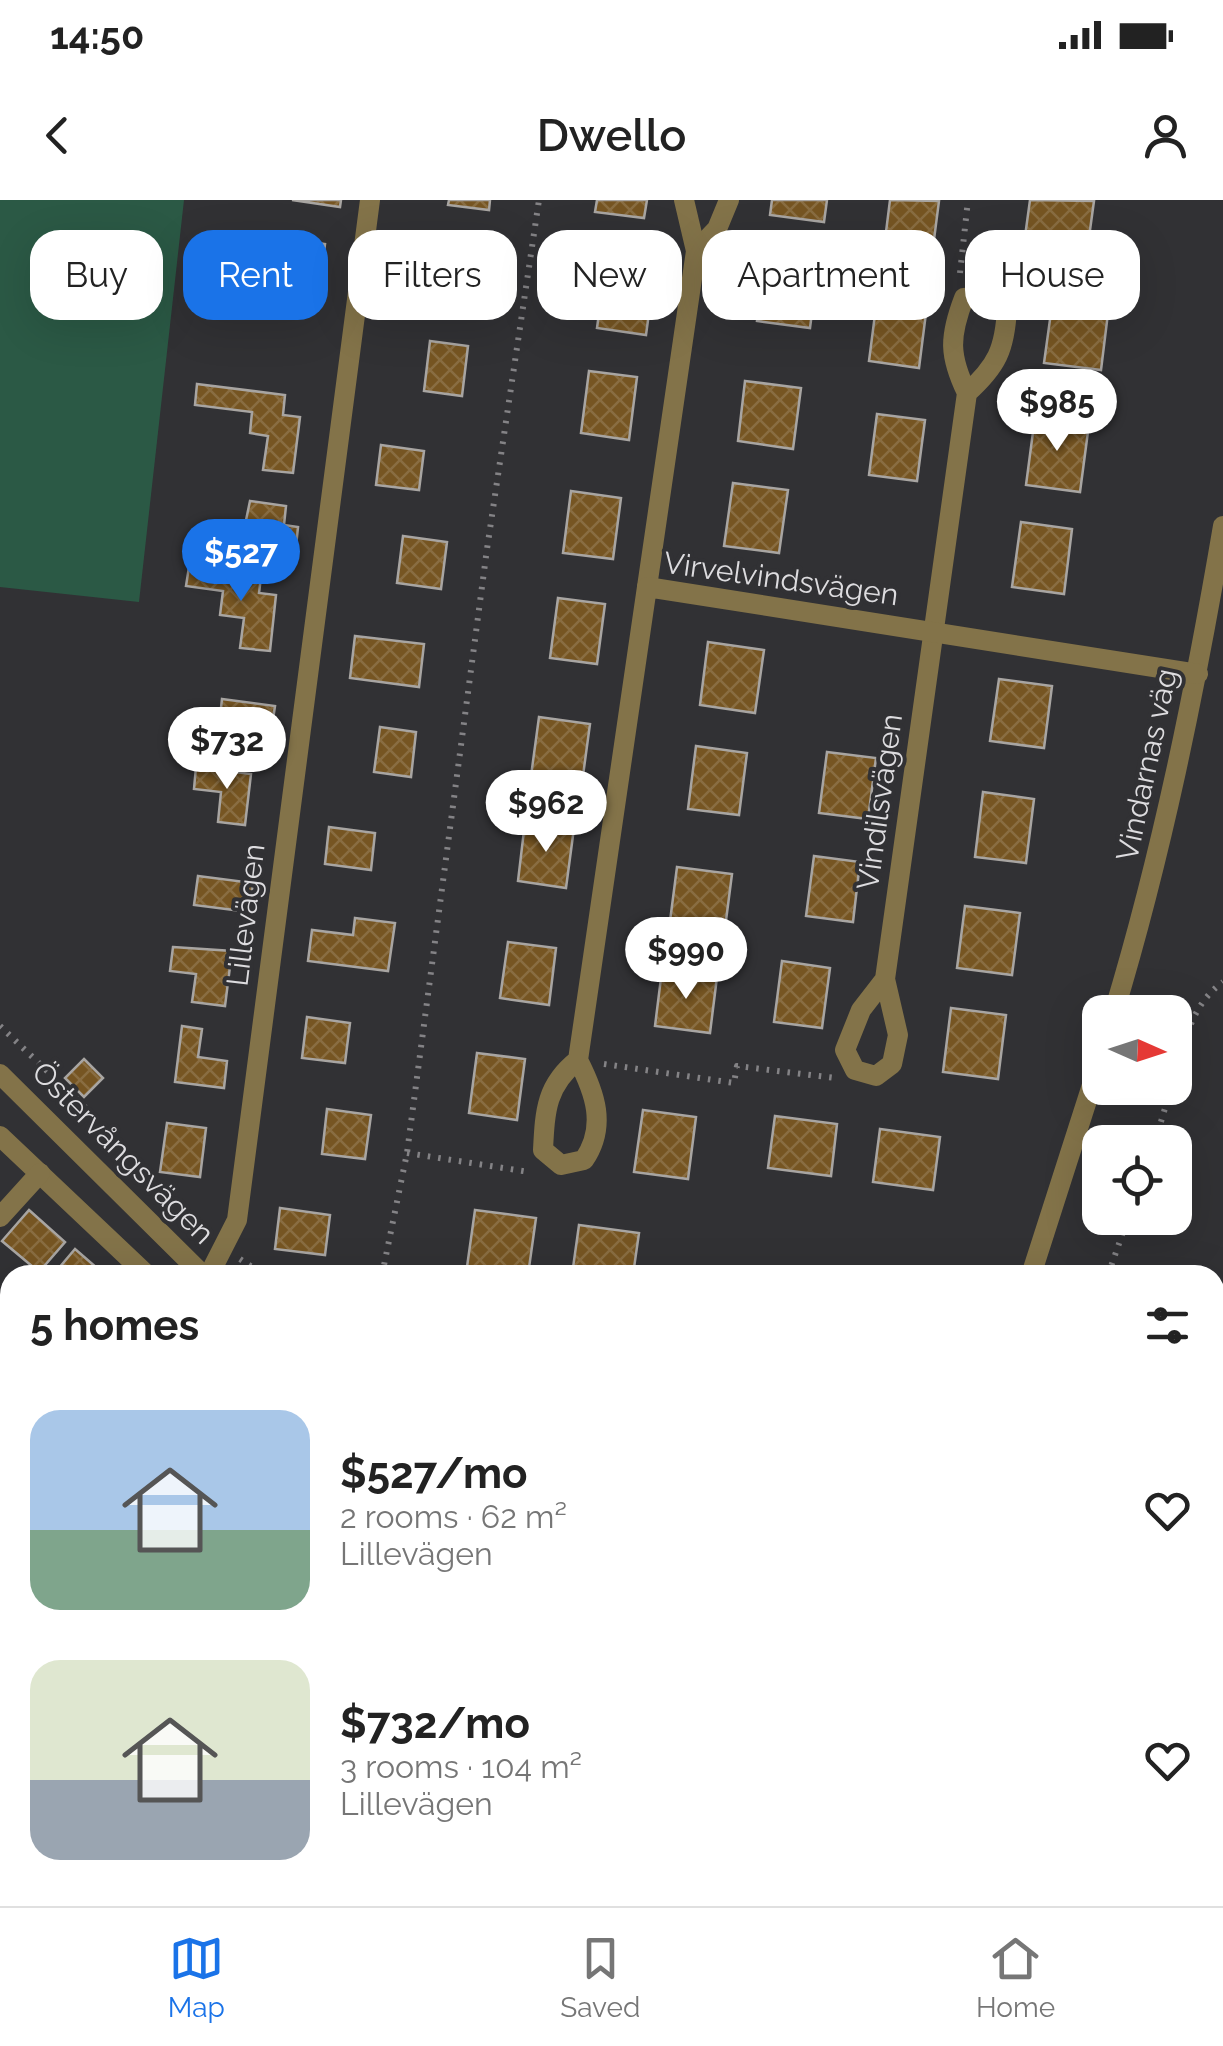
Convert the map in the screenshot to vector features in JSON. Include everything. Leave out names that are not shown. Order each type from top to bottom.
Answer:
[{"type":"street","name":"Lillevägen","points":[[212,1265],[237,1220],[370,200]]},
{"type":"street","points":[[647,587],[696,252],[684,200]]},
{"type":"street","points":[[696,252],[717,229],[729,200]]},
{"type":"street","points":[[985,296],[1006,308],[1005,343],[994,368],[967,393],[952,362],[954,324],[964,298],[985,296]]},
{"type":"street","name":"Vindilsvägen","points":[[885,979],[861,1010],[846,1050],[855,1070],[876,1076],[892,1064],[898,1036],[885,979],[967,393]]},
{"type":"street","name":"Vindarnas väg","points":[[1119,995],[1148,899],[1198,674],[1223,526]]},
{"type":"street","name":"Virvelvindsvägen","points":[[561,1165],[544,1150],[545,1113],[558,1075],[578,1060],[647,587],[1198,674]]},
{"type":"street","points":[[561,1165],[584,1160],[594,1146],[598,1100],[578,1060]]},
{"type":"street","name":"Östervångsvägen","points":[[0,1074],[196,1265]]},
{"type":"street","points":[[1034,1265],[1086,1105]]},
{"type":"street","points":[[0,1136],[137,1265]]},
{"type":"street","points":[[0,1217],[40,1173]]},
{"type":"path","points":[[384,1265],[407,1154],[487,549],[539,200]]},
{"type":"path","points":[[964,298],[960,279],[968,200]]},
{"type":"path","points":[[1192,1019],[1209,992],[1223,982]]},
{"type":"path","points":[[0,1026],[88,1110],[96,1136]]},
{"type":"path","points":[[578,1060],[734,1083],[738,1066],[838,1079],[855,1070]]},
{"type":"path","points":[[407,1154],[534,1173],[561,1165]]},
{"type":"path","points":[[180,1214],[249,1265]]},
{"type":"path","points":[[1112,1265],[1122,1235]]},
{"type":"green space","points":[[0,200],[184,200],[139,602],[0,587]]},
{"type":"building","points":[[292,200],[341,200],[340,207]]},
{"type":"building","points":[[449,200],[490,200],[489,210],[448,205]]},
{"type":"building","points":[[597,200],[647,200],[644,218],[595,212]]},
{"type":"building","points":[[772,200],[827,200],[824,222],[770,215]]},
{"type":"building","points":[[890,200],[939,201],[935,230],[886,230]]},
{"type":"building","points":[[1030,200],[1094,201],[1090,230],[1026,230]]},
{"type":"building","points":[[598,320],[648,320],[646,335],[597,328]]},
{"type":"building","points":[[757,320],[811,320],[810,328]]},
{"type":"building","points":[[874,320],[925,320],[919,368],[869,361]]},
{"type":"building","points":[[1050,320],[1107,320],[1101,370],[1044,363]]},
{"type":"building","points":[[430,341],[468,346],[462,396],[424,391]]},
{"type":"building","points":[[589,371],[637,377],[629,440],[581,433]]},
{"type":"building","points":[[745,381],[801,388],[793,449],[738,441]]},
{"type":"building","points":[[197,384],[285,395],[283,415],[300,417],[293,473],[263,470],[268,436],[250,433],[252,412],[195,405]]},
{"type":"building","points":[[877,414],[925,420],[917,481],[869,475]]},
{"type":"building","points":[[1035,417],[1089,424],[1080,492],[1026,485]]},
{"type":"building","points":[[381,445],[424,451],[419,490],[376,485]]},
{"type":"building","points":[[733,483],[788,490],[779,553],[724,546]]},
{"type":"building","points":[[571,491],[621,498],[613,559],[563,553]]},
{"type":"building","points":[[250,501],[286,506],[284,525],[298,527],[295,556],[240,549]]},
{"type":"building","points":[[1021,522],[1072,529],[1064,594],[1012,587]]},
{"type":"building","points":[[403,536],[447,542],[441,589],[397,583]]},
{"type":"building","points":[[189,567],[261,577],[259,593],[276,595],[270,651],[240,648],[244,618],[220,615],[223,591],[186,586]]},
{"type":"building","points":[[558,598],[605,604],[597,664],[550,658]]},
{"type":"building","points":[[355,636],[424,644],[419,687],[350,678]]},
{"type":"building","points":[[708,642],[764,650],[755,713],[700,705]]},
{"type":"building","points":[[999,679],[1052,686],[1044,748],[990,741]]},
{"type":"building","points":[[222,699],[275,706],[271,733],[219,726]]},
{"type":"building","points":[[539,717],[590,724],[582,783],[531,776]]},
{"type":"building","points":[[380,727],[416,732],[411,777],[374,772]]},
{"type":"building","points":[[696,746],[747,753],[739,815],[688,809]]},
{"type":"building","points":[[827,752],[876,758],[868,819],[819,813]]},
{"type":"building","points":[[196,767],[251,774],[245,825],[218,822],[221,792],[194,789]]},
{"type":"building","points":[[983,792],[1034,799],[1026,863],[975,857]]},
{"type":"building","points":[[525,822],[574,828],[566,888],[518,881]]},
{"type":"building","points":[[329,827],[375,833],[371,870],[325,864]]},
{"type":"building","points":[[814,856],[860,862],[853,922],[806,916]]},
{"type":"building","points":[[677,867],[732,874],[724,936],[669,929]]},
{"type":"building","points":[[198,876],[253,883],[250,912],[194,905]]},
{"type":"building","points":[[965,906],[1020,913],[1012,975],[957,968]]},
{"type":"building","points":[[355,918],[395,923],[388,971],[308,961],[312,930],[353,935]]},
{"type":"building","points":[[508,942],[556,948],[549,1005],[500,998]]},
{"type":"building","points":[[173,947],[232,951],[225,1006],[192,1002],[196,974],[170,971]]},
{"type":"building","points":[[782,961],[830,968],[822,1028],[774,1022]]},
{"type":"building","points":[[662,970],[717,977],[710,1033],[655,1026]]},
{"type":"building","points":[[951,1008],[1006,1015],[998,1079],[943,1072]]},
{"type":"building","points":[[307,1017],[350,1023],[345,1063],[302,1058]]},
{"type":"building","points":[[182,1026],[202,1029],[198,1057],[227,1061],[224,1088],[175,1082]]},
{"type":"building","points":[[477,1053],[525,1059],[517,1120],[469,1113]]},
{"type":"building","points":[[84,1059],[103,1078],[84,1097],[65,1078]]},
{"type":"building","points":[[327,1109],[371,1115],[365,1159],[322,1154]]},
{"type":"building","points":[[643,1110],[696,1117],[688,1179],[634,1172]]},
{"type":"building","points":[[775,1116],[837,1124],[831,1176],[768,1168]]},
{"type":"building","points":[[167,1123],[206,1128],[200,1177],[160,1172]]},
{"type":"building","points":[[880,1129],[940,1137],[933,1190],[873,1182]]},
{"type":"building","points":[[280,1208],[330,1215],[325,1255],[275,1249]]},
{"type":"building","points":[[29,1210],[65,1242],[45,1265],[31,1265],[2,1241]]},
{"type":"building","points":[[475,1210],[536,1218],[529,1265],[467,1265]]},
{"type":"building","points":[[579,1225],[639,1233],[634,1265],[573,1265]]},
{"type":"building","points":[[75,1249],[93,1265],[61,1265]]}]
